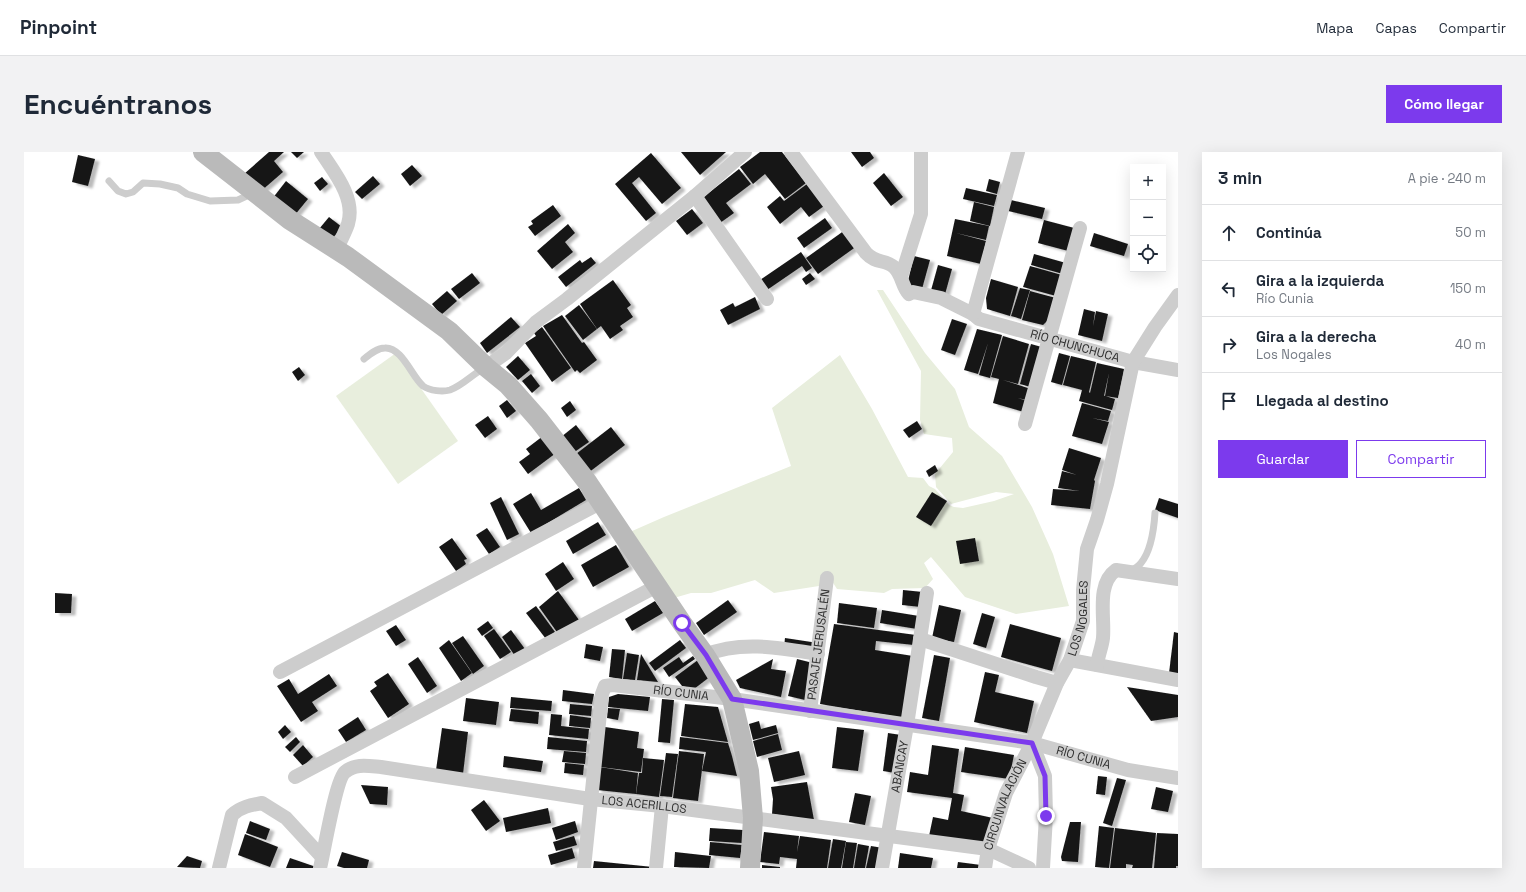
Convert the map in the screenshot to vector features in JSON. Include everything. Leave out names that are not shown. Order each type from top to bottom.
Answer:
[{"type":"street","points":[[203,152],[290,220],[337,250],[449,330],[486,367],[508,385],[539,420],[602,502],[657,586],[706,655],[732,699],[749,771],[753,818],[750,868]]},
{"type":"street","points":[[321,152],[346,192],[350,207],[348,223],[337,250]]},
{"type":"street","points":[[486,367],[506,353],[536,322],[567,299],[695,196],[745,152]]},
{"type":"street","points":[[791,152],[869,256],[877,261],[890,264],[898,271],[901,278]]},
{"type":"street","points":[[901,278],[921,214],[920,152]]},
{"type":"street","points":[[973,314],[1018,152]]},
{"type":"street","points":[[695,196],[767,299]]},
{"type":"street","points":[[1025,424],[1080,228]]},
{"type":"street","name":"RÍO CHUNCHUCA","points":[[901,278],[905,289],[909,294],[913,292],[941,298],[973,314],[979,319],[1133,362],[1178,370]]},
{"type":"street","points":[[1133,362],[1155,327],[1178,295]]},
{"type":"street","name":"LOS NOGALES","points":[[1032,743],[1057,683],[1070,660],[1083,621],[1083,590],[1087,549],[1107,484],[1133,362]]},
{"type":"street","points":[[280,672],[602,502]]},
{"type":"street","points":[[1097,665],[1103,638],[1104,592],[1106,581],[1110,574],[1116,570],[1178,579]]},
{"type":"street","name":"PASAJE JERUSALÉN","points":[[810,710],[827,578]]},
{"type":"street","points":[[295,776],[657,586]]},
{"type":"street","name":"ABANCAY","points":[[882,868],[927,593]]},
{"type":"street","points":[[920,639],[1057,683]]},
{"type":"street","points":[[706,655],[715,651],[751,646],[781,648],[818,654]]},
{"type":"street","points":[[1070,660],[1178,680]]},
{"type":"street","name":"RÍO CUNIA","points":[[590,799],[602,690],[605,686],[613,685],[732,699],[1032,743],[1128,770],[1178,778]]},
{"type":"street","points":[[1032,743],[1045,776],[1046,816],[1043,868]]},
{"type":"street","name":"CIRCUNVALACIÓN","points":[[984,868],[988,849],[1006,793],[1032,743]]},
{"type":"street","name":"LOS ACERILLOS","points":[[321,863],[337,790],[344,773],[351,768],[362,766],[381,767],[590,799],[662,806],[988,849],[1029,868]]},
{"type":"street","points":[[584,868],[590,799]]},
{"type":"street","points":[[219,868],[232,815],[237,810],[253,804],[262,803],[286,818],[321,863]]},
{"type":"street","points":[[656,868],[662,806]]},
{"type":"lane","points":[[109,181],[118,191],[126,194],[133,192],[143,183],[160,184],[178,188],[187,194],[210,201],[238,200],[254,192]]},
{"type":"lane","points":[[364,359],[377,350],[385,348],[392,349],[424,386],[438,391],[450,390],[486,367]]},
{"type":"lane","points":[[1128,572],[1141,563],[1149,547],[1156,513]]},
{"type":"green space","points":[[877,290],[883,290],[925,353],[955,389],[969,427],[1002,456],[1032,507],[1053,554],[1069,606],[1016,614],[965,597],[931,557],[924,563],[933,579],[925,588],[892,589],[884,593],[837,589],[828,575],[819,586],[774,593],[755,580],[711,593],[691,593],[667,600],[623,535],[791,466],[772,408],[840,355],[872,409],[908,477],[923,478],[929,486],[935,489],[949,505],[954,507],[963,508],[994,501],[1014,494],[996,492],[951,504],[936,487],[935,474],[953,452],[952,438],[924,434],[920,420],[921,371]]},
{"type":"green space","points":[[396,353],[458,441],[398,484],[336,396]]},
{"type":"building","points":[[269,152],[284,152],[274,161],[283,172],[260,192],[244,174]]},
{"type":"building","points":[[291,152],[304,152],[297,158]]},
{"type":"building","points":[[681,152],[726,152],[700,175]]},
{"type":"building","points":[[760,152],[782,152],[806,183],[785,199],[765,174],[753,184],[740,167]]},
{"type":"building","points":[[851,152],[870,152],[874,158],[862,167]]},
{"type":"building","points":[[651,153],[681,188],[662,204],[639,177],[632,183],[656,213],[646,221],[615,184]]},
{"type":"building","points":[[78,155],[95,159],[88,186],[72,182]]},
{"type":"building","points":[[412,165],[422,176],[410,186],[401,174]]},
{"type":"building","points":[[739,169],[751,184],[726,203],[734,213],[720,223],[701,199]]},
{"type":"building","points":[[884,173],[903,197],[891,206],[873,183]]},
{"type":"building","points":[[373,176],[380,184],[362,199],[355,192]]},
{"type":"building","points":[[322,177],[328,184],[320,191],[314,183]]},
{"type":"building","points":[[989,179],[1000,182],[997,194],[986,191]]},
{"type":"building","points":[[286,181],[308,199],[294,216],[272,199]]},
{"type":"building","points":[[807,184],[824,206],[809,217],[801,207],[780,224],[767,207],[780,196],[784,201]]},
{"type":"building","points":[[966,188],[997,195],[994,206],[963,199]]},
{"type":"building","points":[[1011,200],[1045,208],[1042,219],[1008,211]]},
{"type":"building","points":[[974,202],[994,207],[990,226],[970,221]]},
{"type":"building","points":[[553,205],[561,216],[535,236],[528,227],[533,224],[531,221]]},
{"type":"building","points":[[692,209],[703,223],[687,235],[676,221]]},
{"type":"building","points":[[329,217],[342,227],[332,239],[319,229]]},
{"type":"building","points":[[825,218],[832,228],[804,248],[797,238]]},
{"type":"building","points":[[955,219],[989,226],[986,240],[956,233],[986,241],[981,264],[947,256]]},
{"type":"building","points":[[1044,220],[1078,229],[1072,252],[1038,243]]},
{"type":"building","points":[[568,224],[575,233],[565,242],[573,252],[552,269],[537,251]]},
{"type":"building","points":[[845,230],[857,246],[818,274],[806,258]]},
{"type":"building","points":[[1094,233],[1128,244],[1124,256],[1090,246]]},
{"type":"building","points":[[801,252],[812,268],[806,272],[802,266],[767,290],[760,280]]},
{"type":"building","points":[[1034,254],[1066,263],[1063,274],[1031,265]]},
{"type":"building","points":[[914,256],[930,260],[922,289],[907,285]]},
{"type":"building","points":[[591,257],[596,263],[566,287],[558,277],[580,260],[582,263]]},
{"type":"building","points":[[938,265],[952,269],[944,298],[930,294]]},
{"type":"building","points":[[1030,266],[1062,275],[1056,296],[1023,287]]},
{"type":"building","points":[[472,273],[480,283],[459,299],[451,289]]},
{"type":"building","points":[[810,273],[815,279],[806,285],[802,279]]},
{"type":"building","points":[[991,279],[1018,287],[1010,316],[987,309],[986,298]]},
{"type":"building","points":[[613,280],[631,305],[627,308],[633,317],[620,326],[623,330],[610,339],[601,326],[597,329],[580,304]]},
{"type":"building","points":[[1020,288],[1030,290],[1021,319],[1011,316]]},
{"type":"building","points":[[447,291],[457,301],[441,315],[432,304]]},
{"type":"building","points":[[1030,291],[1056,298],[1050,318],[1043,325],[1022,320]]},
{"type":"building","points":[[755,297],[760,309],[728,325],[720,310],[733,303],[735,307]]},
{"type":"building","points":[[579,305],[597,329],[583,340],[565,316]]},
{"type":"building","points":[[1084,309],[1095,312],[1093,326],[1096,311],[1108,314],[1102,341],[1078,335]]},
{"type":"building","points":[[562,315],[582,343],[584,342],[597,360],[580,373],[577,370],[575,372],[543,326]]},
{"type":"building","points":[[511,317],[520,327],[487,353],[480,343]]},
{"type":"building","points":[[952,319],[967,324],[955,355],[941,350]]},
{"type":"building","points":[[542,327],[571,368],[552,382],[525,343],[536,336],[534,333]]},
{"type":"building","points":[[977,329],[1002,335],[990,378],[979,375],[988,343],[978,374],[964,370]]},
{"type":"building","points":[[1003,336],[1029,344],[1018,384],[1003,380],[1034,390],[1030,401],[1018,398],[1030,402],[1027,413],[993,403],[999,379],[991,377]]},
{"type":"building","points":[[1031,344],[1045,348],[1034,388],[1020,384]]},
{"type":"building","points":[[1059,353],[1070,356],[1062,385],[1051,382]]},
{"type":"building","points":[[518,356],[530,370],[518,380],[506,367]]},
{"type":"building","points":[[1071,356],[1096,362],[1090,393],[1097,363],[1124,369],[1118,398],[1106,396],[1115,399],[1112,410],[1079,401],[1082,390],[1063,385]],"holes":[[[1109,373],[1105,396],[1104,396]]]},
{"type":"building","points":[[299,367],[305,375],[298,381],[292,372]]},
{"type":"building","points":[[531,374],[540,386],[532,393],[522,381]]},
{"type":"building","points":[[507,400],[516,411],[507,418],[499,406]]},
{"type":"building","points":[[570,401],[576,410],[567,417],[561,408]]},
{"type":"building","points":[[1082,403],[1111,411],[1108,421],[1092,418],[1109,422],[1102,444],[1072,436]]},
{"type":"building","points":[[488,416],[497,429],[485,438],[475,425]]},
{"type":"building","points":[[917,421],[922,429],[909,438],[903,430]]},
{"type":"building","points":[[576,425],[589,442],[573,453],[561,437]]},
{"type":"building","points":[[611,427],[625,445],[588,473],[576,454]]},
{"type":"building","points":[[543,436],[556,453],[528,474],[519,462],[530,454],[526,449]]},
{"type":"building","points":[[1069,448],[1101,458],[1094,480],[1090,509],[1051,505],[1053,489],[1080,491],[1058,488],[1062,471],[1077,475],[1062,470]]},
{"type":"building","points":[[935,465],[938,471],[929,477],[926,471]]},
{"type":"building","points":[[579,488],[586,500],[531,533],[513,504],[531,493],[541,510]]},
{"type":"building","points":[[932,492],[947,501],[931,526],[916,517]]},
{"type":"building","points":[[501,497],[519,534],[507,540],[490,503]]},
{"type":"building","points":[[1159,498],[1178,504],[1178,518],[1155,510]]},
{"type":"building","points":[[598,522],[606,535],[573,554],[566,541]]},
{"type":"building","points":[[487,528],[500,547],[489,554],[476,535]]},
{"type":"building","points":[[452,538],[467,559],[464,560],[466,564],[456,571],[439,547]]},
{"type":"building","points":[[975,538],[979,561],[960,564],[956,541]]},
{"type":"building","points":[[616,545],[629,567],[593,587],[581,565]]},
{"type":"building","points":[[563,562],[574,579],[556,591],[545,574]]},
{"type":"building","points":[[903,590],[923,592],[921,607],[902,605]]},
{"type":"building","points":[[558,591],[579,620],[559,635],[539,607]]},
{"type":"building","points":[[55,593],[72,594],[71,613],[55,613]]},
{"type":"building","points":[[728,600],[737,612],[704,635],[696,623]]},
{"type":"building","points":[[655,601],[663,613],[632,631],[625,619]]},
{"type":"building","points":[[839,603],[877,608],[874,628],[837,623]]},
{"type":"building","points":[[939,605],[961,610],[954,642],[932,638]]},
{"type":"building","points":[[536,606],[555,632],[546,639],[526,613]]},
{"type":"building","points":[[882,610],[919,616],[917,629],[880,623]]},
{"type":"building","points":[[982,613],[995,617],[986,648],[973,644]]},
{"type":"building","points":[[488,621],[493,628],[482,636],[477,629]]},
{"type":"building","points":[[834,624],[916,635],[914,645],[876,641],[875,650],[913,656],[904,718],[820,704]]},
{"type":"building","points":[[1010,624],[1061,638],[1052,671],[1001,657]]},
{"type":"building","points":[[396,625],[406,640],[396,646],[386,631]]},
{"type":"building","points":[[494,629],[511,652],[500,659],[484,636]]},
{"type":"building","points":[[511,630],[525,649],[515,656],[502,637]]},
{"type":"building","points":[[1174,632],[1178,633],[1178,674],[1169,673]]},
{"type":"building","points":[[463,636],[484,666],[473,674],[452,643]]},
{"type":"building","points":[[785,638],[818,643],[816,652],[784,647]]},
{"type":"building","points":[[449,640],[472,673],[461,681],[439,648]]},
{"type":"building","points":[[680,640],[686,648],[655,671],[649,663]]},
{"type":"building","points":[[586,644],[603,647],[600,661],[584,658]]},
{"type":"building","points":[[612,649],[625,650],[622,679],[609,677]]},
{"type":"building","points":[[627,653],[639,655],[635,680],[623,679]]},
{"type":"building","points":[[641,654],[658,682],[637,680]]},
{"type":"building","points":[[934,655],[950,658],[939,721],[922,718]]},
{"type":"building","points":[[693,656],[695,659],[669,677],[663,668],[679,657],[683,663]]},
{"type":"building","points":[[418,657],[437,686],[427,693],[408,664]]},
{"type":"building","points":[[773,659],[771,669],[786,671],[781,697],[740,688],[736,680]]},
{"type":"building","points":[[797,659],[813,663],[805,700],[788,696]]},
{"type":"building","points":[[698,660],[711,676],[694,689],[682,686],[675,677]]},
{"type":"building","points":[[985,672],[999,675],[995,692],[1034,701],[1027,733],[974,722]]},
{"type":"building","points":[[388,673],[409,704],[388,718],[370,691],[377,686],[374,682]]},
{"type":"building","points":[[329,674],[337,686],[312,702],[318,711],[301,722],[277,686],[289,679],[298,694]]},
{"type":"building","points":[[1127,687],[1178,695],[1178,717],[1151,721]]},
{"type":"building","points":[[563,690],[594,694],[592,704],[562,701]]},
{"type":"building","points":[[618,694],[650,697],[648,711],[608,707],[609,697]]},
{"type":"building","points":[[511,697],[552,701],[551,711],[510,708]]},
{"type":"building","points":[[466,698],[499,702],[496,725],[463,721]]},
{"type":"building","points":[[662,699],[674,700],[670,743],[658,742]]},
{"type":"building","points":[[570,704],[592,706],[591,716],[569,714]]},
{"type":"building","points":[[685,704],[718,707],[728,742],[681,736]]},
{"type":"building","points":[[608,708],[620,709],[618,720],[607,718]]},
{"type":"building","points":[[511,709],[539,712],[538,724],[509,721]]},
{"type":"building","points":[[551,714],[562,715],[561,726],[589,729],[588,739],[549,735]]},
{"type":"building","points":[[570,715],[591,718],[590,728],[569,726]]},
{"type":"building","points":[[358,717],[366,730],[346,742],[338,730]]},
{"type":"building","points":[[759,721],[761,729],[776,725],[778,733],[753,740],[749,724]]},
{"type":"building","points":[[285,725],[291,732],[283,739],[278,732]]},
{"type":"building","points":[[605,727],[639,732],[637,748],[644,749],[641,772],[600,767]]},
{"type":"building","points":[[837,727],[864,730],[858,771],[832,768]]},
{"type":"building","points":[[442,728],[468,732],[463,774],[436,770]]},
{"type":"building","points":[[888,733],[901,735],[895,773],[883,771]]},
{"type":"building","points":[[778,734],[782,750],[757,757],[753,741]]},
{"type":"building","points":[[296,737],[300,742],[290,752],[285,747]]},
{"type":"building","points":[[548,737],[587,741],[586,752],[547,749]]},
{"type":"building","points":[[680,737],[728,743],[737,776],[702,771],[706,752],[679,749]]},
{"type":"building","points":[[303,745],[313,757],[303,766],[293,755]]},
{"type":"building","points":[[932,745],[959,749],[953,793],[964,795],[961,811],[993,818],[987,848],[929,836],[933,817],[948,820],[952,798],[907,792],[910,772],[928,775]]},
{"type":"building","points":[[965,747],[1014,755],[1009,779],[961,772]]},
{"type":"building","points":[[564,751],[586,753],[585,764],[562,762]]},
{"type":"building","points":[[679,751],[704,754],[698,801],[673,798]]},
{"type":"building","points":[[799,751],[805,775],[774,782],[768,758]]},
{"type":"building","points":[[666,753],[678,754],[672,797],[660,796]]},
{"type":"building","points":[[504,756],[543,761],[541,772],[503,767]]},
{"type":"building","points":[[643,758],[664,760],[659,797],[636,794],[639,773],[642,773]]},
{"type":"building","points":[[565,763],[584,765],[583,775],[564,773]]},
{"type":"building","points":[[600,767],[638,773],[636,794],[597,790]]},
{"type":"building","points":[[1098,776],[1107,777],[1105,795],[1096,794]]},
{"type":"building","points":[[1117,778],[1126,780],[1112,826],[1103,823]]},
{"type":"building","points":[[807,782],[814,820],[772,814],[773,799],[771,787]]},
{"type":"building","points":[[361,785],[388,787],[387,805],[370,804]]},
{"type":"building","points":[[1156,787],[1173,791],[1168,812],[1151,809]]},
{"type":"building","points":[[855,793],[871,796],[865,825],[849,822]]},
{"type":"building","points":[[484,800],[500,821],[486,831],[471,810]]},
{"type":"building","points":[[548,808],[551,823],[506,832],[503,818]]},
{"type":"building","points":[[250,821],[270,829],[266,840],[246,833]]},
{"type":"building","points":[[575,821],[578,832],[556,840],[552,828]]},
{"type":"building","points":[[1070,822],[1081,822],[1078,862],[1062,861],[1061,857]]},
{"type":"building","points":[[1099,826],[1114,828],[1109,868],[1095,867]]},
{"type":"building","points":[[710,828],[743,830],[742,843],[709,841]]},
{"type":"building","points":[[1115,828],[1156,833],[1152,868],[1132,868],[1133,865],[1126,864],[1126,868],[1110,868]]},
{"type":"building","points":[[764,832],[799,836],[797,852],[800,836],[831,840],[827,868],[796,868],[797,859],[780,857],[779,864],[760,862]]},
{"type":"building","points":[[1157,833],[1178,834],[1178,866],[1176,866],[1176,868],[1154,868]]},
{"type":"building","points":[[245,834],[278,847],[270,867],[238,855]]},
{"type":"building","points":[[574,836],[577,845],[556,851],[553,842]]},
{"type":"building","points":[[833,839],[846,841],[841,868],[828,868]]},
{"type":"building","points":[[710,842],[742,845],[740,858],[709,855]]},
{"type":"building","points":[[846,842],[857,843],[853,868],[842,868]]},
{"type":"building","points":[[858,844],[869,846],[865,868],[854,868]]},
{"type":"building","points":[[871,846],[883,848],[879,868],[866,868]]},
{"type":"building","points":[[572,848],[575,858],[551,865],[548,855]]},
{"type":"building","points":[[342,852],[369,860],[367,868],[344,868],[337,866]]},
{"type":"building","points":[[675,852],[711,856],[709,868],[674,867]]},
{"type":"building","points":[[900,853],[933,858],[931,868],[898,868]]},
{"type":"building","points":[[187,856],[202,861],[200,868],[177,867]]},
{"type":"building","points":[[290,858],[319,868],[286,868]]},
{"type":"building","points":[[594,861],[653,867],[653,868],[593,868]]},
{"type":"building","points":[[958,862],[981,865],[981,868],[957,868]]},
{"type":"building","points":[[762,865],[780,867],[780,868],[762,868]]},
{"type":"route","points":[[682,623],[706,655],[732,699],[1032,743],[1045,776],[1046,816]]}]
